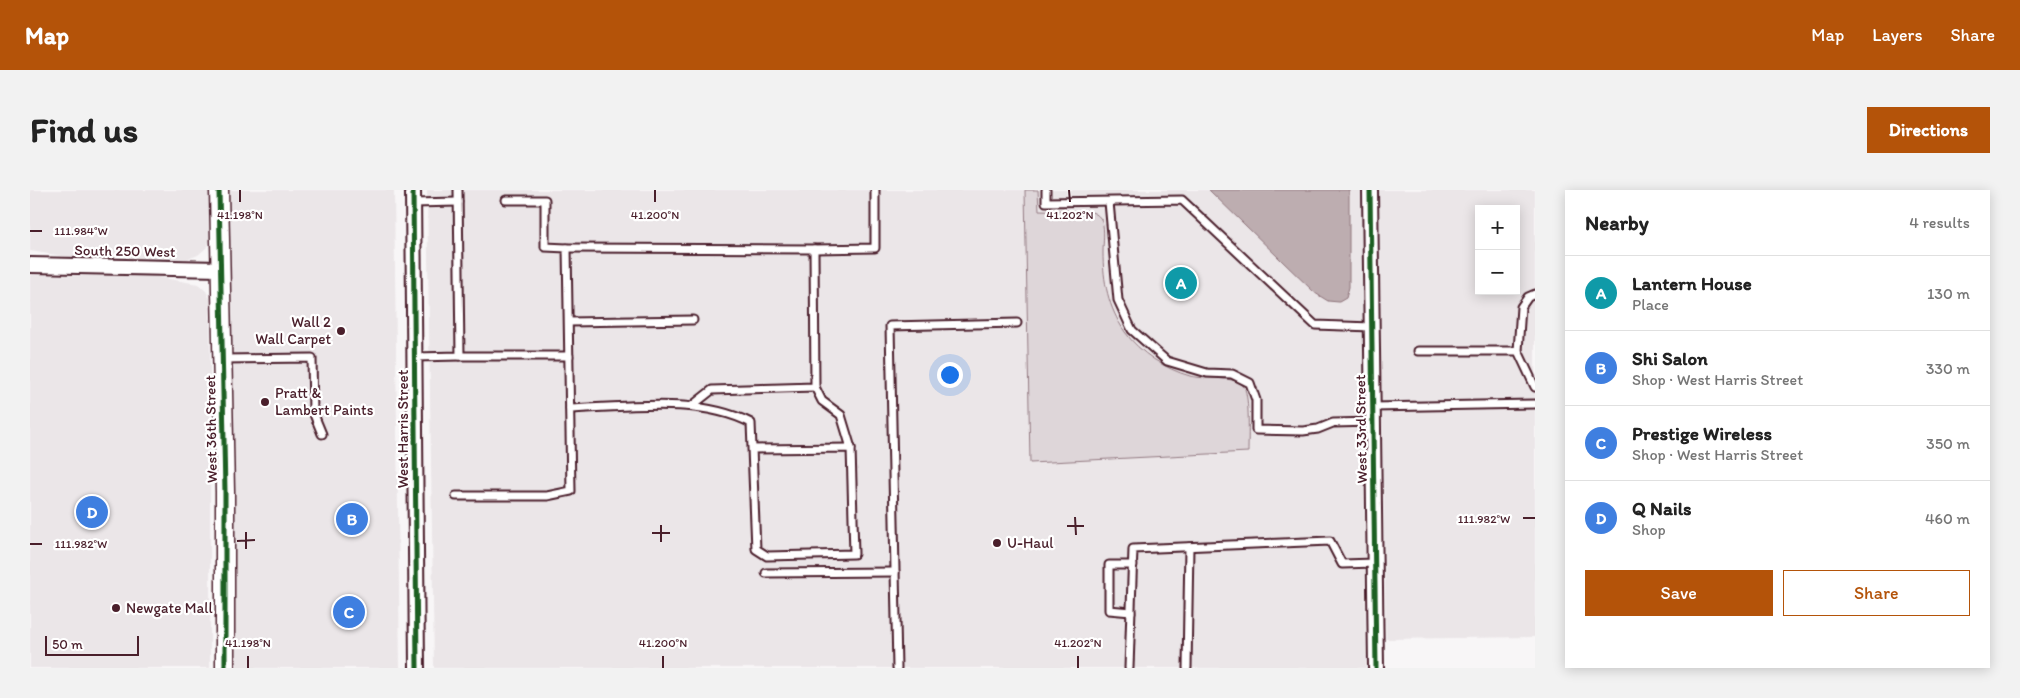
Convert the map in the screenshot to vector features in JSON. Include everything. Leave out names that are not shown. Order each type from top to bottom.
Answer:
[{"type":"street","name":"West 36th Street","points":[[219,190],[225,492],[225,668]]},
{"type":"street","name":"West 33rd Street","points":[[1370,190],[1376,668]]},
{"type":"street","name":"West Harris Street","points":[[413,197],[417,668]]},
{"type":"street","name":"South 250 West","points":[[30,265],[220,269]]},
{"type":"lane","points":[[458,190],[460,356]]},
{"type":"lane","points":[[506,200],[545,200],[546,247],[875,248],[875,190]]},
{"type":"lane","points":[[1046,190],[1046,202],[1182,200],[1315,326],[1372,327]]},
{"type":"lane","points":[[413,197],[458,202]]},
{"type":"lane","points":[[1109,202],[1118,300],[1132,330],[1167,361],[1208,373],[1232,374],[1250,383],[1256,400],[1256,430],[1303,431],[1318,429],[1333,423],[1373,422]]},
{"type":"lane","points":[[456,496],[547,496],[571,492],[568,248]]},
{"type":"lane","points":[[570,409],[693,405],[736,415],[751,422],[756,549],[766,556],[854,554],[851,448],[841,415],[822,401],[815,387],[814,249]]},
{"type":"lane","points":[[1535,294],[1528,297],[1522,307],[1518,351],[1535,387]]},
{"type":"lane","points":[[568,322],[693,320]]},
{"type":"lane","points":[[897,668],[890,326],[1017,323]]},
{"type":"lane","points":[[1418,351],[1518,351]]},
{"type":"lane","points":[[415,357],[569,356]]},
{"type":"lane","points":[[222,359],[312,358],[313,412],[322,434]]},
{"type":"lane","points":[[693,405],[712,390],[815,387]]},
{"type":"lane","points":[[1373,407],[1535,404]]},
{"type":"lane","points":[[752,449],[851,448]]},
{"type":"lane","points":[[1129,668],[1133,548],[1330,541],[1342,564],[1375,563]]},
{"type":"lane","points":[[1188,668],[1189,547]]},
{"type":"lane","points":[[1131,612],[1109,610],[1109,565],[1133,565]]},
{"type":"lane","points":[[766,573],[894,572]]},
{"type":"shaded area","points":[[30,190],[209,190],[209,242],[206,248],[198,255],[188,259],[82,259],[30,251]]},
{"type":"shaded area","points":[[225,190],[394,190],[400,668],[236,668],[231,643]]},
{"type":"shaded area","points":[[427,190],[1362,190],[1366,668],[434,668]]},
{"type":"shaded area","points":[[1025,190],[1038,190],[1039,210],[1087,211],[1094,213],[1102,221],[1103,263],[1108,294],[1119,323],[1138,347],[1162,365],[1181,373],[1196,377],[1228,379],[1240,383],[1244,387],[1247,400],[1248,452],[1030,463]]},
{"type":"shaded area","points":[[1209,190],[1349,190],[1349,287],[1346,298],[1339,302],[1328,301],[1315,293]]},
{"type":"shaded area","points":[[1378,190],[1535,190],[1535,637],[1386,639]]},
{"type":"shaded area","points":[[30,275],[152,276],[198,284],[206,291],[210,299],[210,668],[30,668]]},
{"type":"cycle path","points":[[219,190],[225,492],[225,668]]},
{"type":"cycle path","points":[[413,190],[417,668]]},
{"type":"cycle path","points":[[1370,190],[1376,668]]},
{"type":"place","name":"Lantern House","points":[[1181,283]]},
{"type":"place","name":"Wall 2 Wall Carpet","points":[[341,331]]},
{"type":"place","name":"Pratt & Lambert Paints","points":[[265,402]]},
{"type":"place","name":"Q Nails","points":[[92,512]]},
{"type":"place","name":"Shi Salon","points":[[352,519]]},
{"type":"place","name":"U-Haul","points":[[997,543]]},
{"type":"place","name":"Newgate Mall","points":[[116,608]]},
{"type":"place","name":"Prestige Wireless","points":[[349,612]]}]
